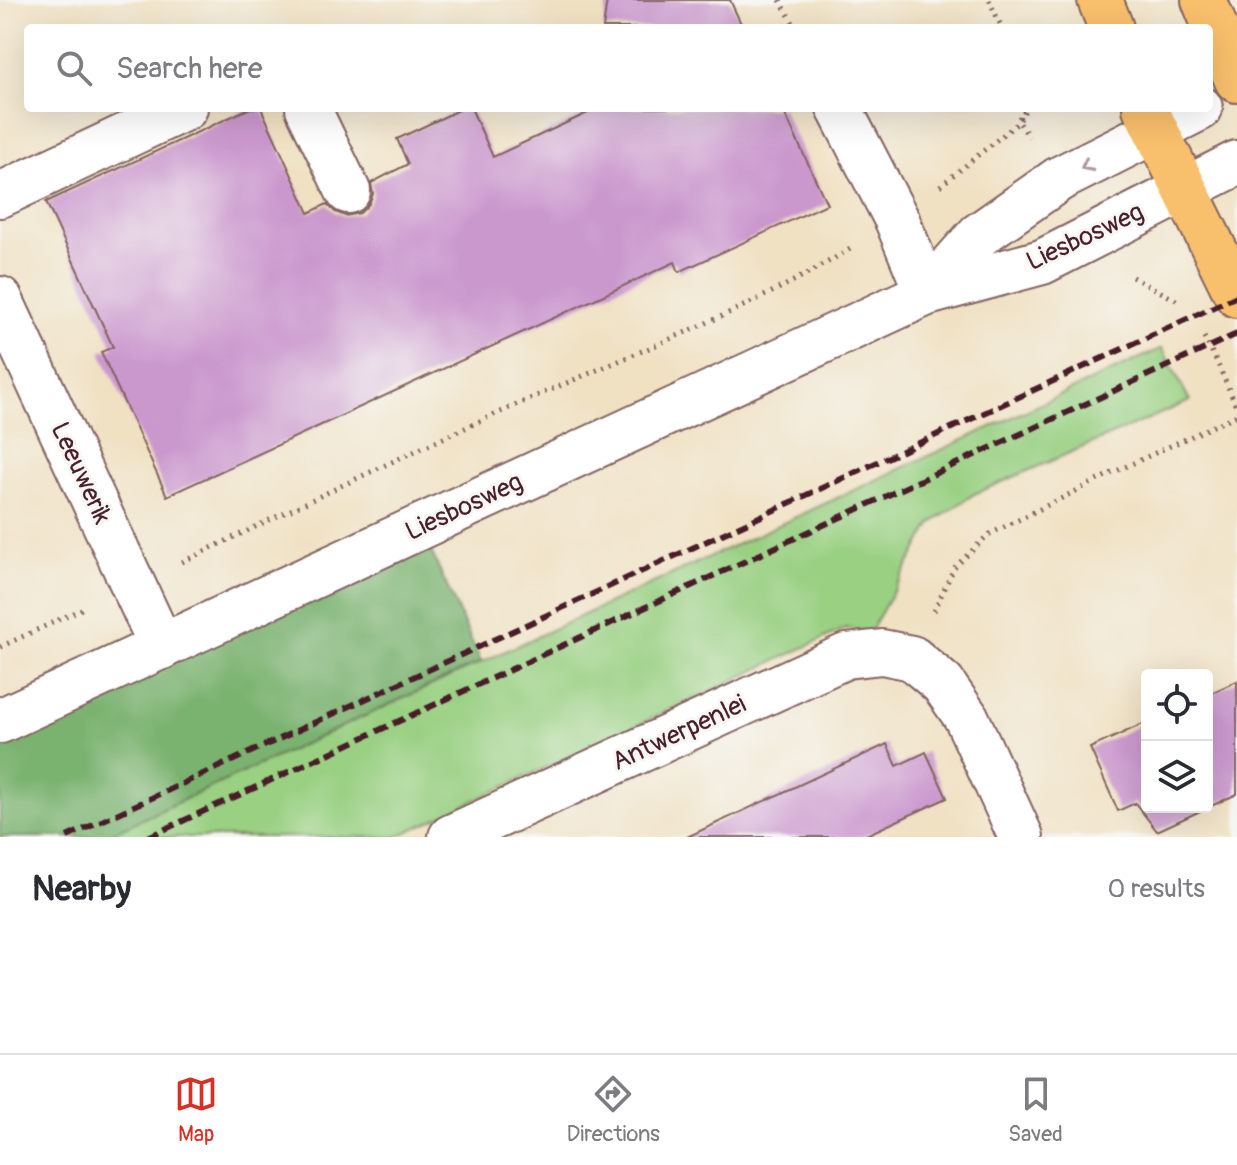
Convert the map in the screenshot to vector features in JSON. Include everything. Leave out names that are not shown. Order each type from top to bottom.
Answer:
[{"type":"main road","points":[[1100,0],[1109,24]]},
{"type":"main road","points":[[1204,0],[1237,80]]},
{"type":"main road","points":[[1150,119],[1237,295]]},
{"type":"street","points":[[1213,102],[1237,89]]},
{"type":"street","points":[[0,195],[176,112]]},
{"type":"street","points":[[310,112],[348,191]]},
{"type":"street","points":[[841,112],[897,220],[927,293]]},
{"type":"street","name":"Liesbosweg","points":[[927,293],[979,235],[1150,119],[1182,112]]},
{"type":"street","name":"Liesbosweg","points":[[0,721],[927,293],[1042,262],[1237,163]]},
{"type":"street","name":"Leeuwerik","points":[[0,299],[162,647]]},
{"type":"street","name":"Antwerpenlei","points":[[451,837],[846,656],[882,652],[912,658]]},
{"type":"street","points":[[912,658],[943,684],[966,717],[1021,837]]},
{"type":"path","points":[[780,0],[794,24]]},
{"type":"path","points":[[989,0],[1000,24]]},
{"type":"path","points":[[0,647],[515,406],[809,274],[897,220],[1019,122],[1022,112]]},
{"type":"path","points":[[912,658],[954,568],[988,535],[1237,415]]},
{"type":"green space","points":[[1162,348],[1190,401],[974,494],[932,523],[870,632],[846,628],[396,837],[103,837]]},
{"type":"green space","points":[[427,542],[481,662],[103,837],[0,837],[0,741]]},
{"type":"building","points":[[607,0],[730,0],[741,24],[604,24]]},
{"type":"building","points":[[241,112],[263,112],[309,213],[327,204],[345,216],[360,213],[369,204],[373,194],[371,183],[408,164],[397,139],[454,112],[473,112],[493,157],[590,112],[784,112],[827,204],[679,272],[675,262],[167,496],[101,352],[113,347],[46,202]]},
{"type":"building","points":[[1237,681],[1237,794],[1213,805],[1213,741],[1213,692]]},
{"type":"building","points":[[1141,725],[1141,811],[1135,803],[1118,811],[1090,748]]},
{"type":"building","points":[[887,744],[897,766],[926,752],[947,798],[862,837],[687,837]]},
{"type":"building","points":[[1143,813],[1196,813],[1157,831]]},
{"type":"railway","points":[[67,837],[1237,296]]},
{"type":"railway","points":[[148,837],[1237,334]]}]
